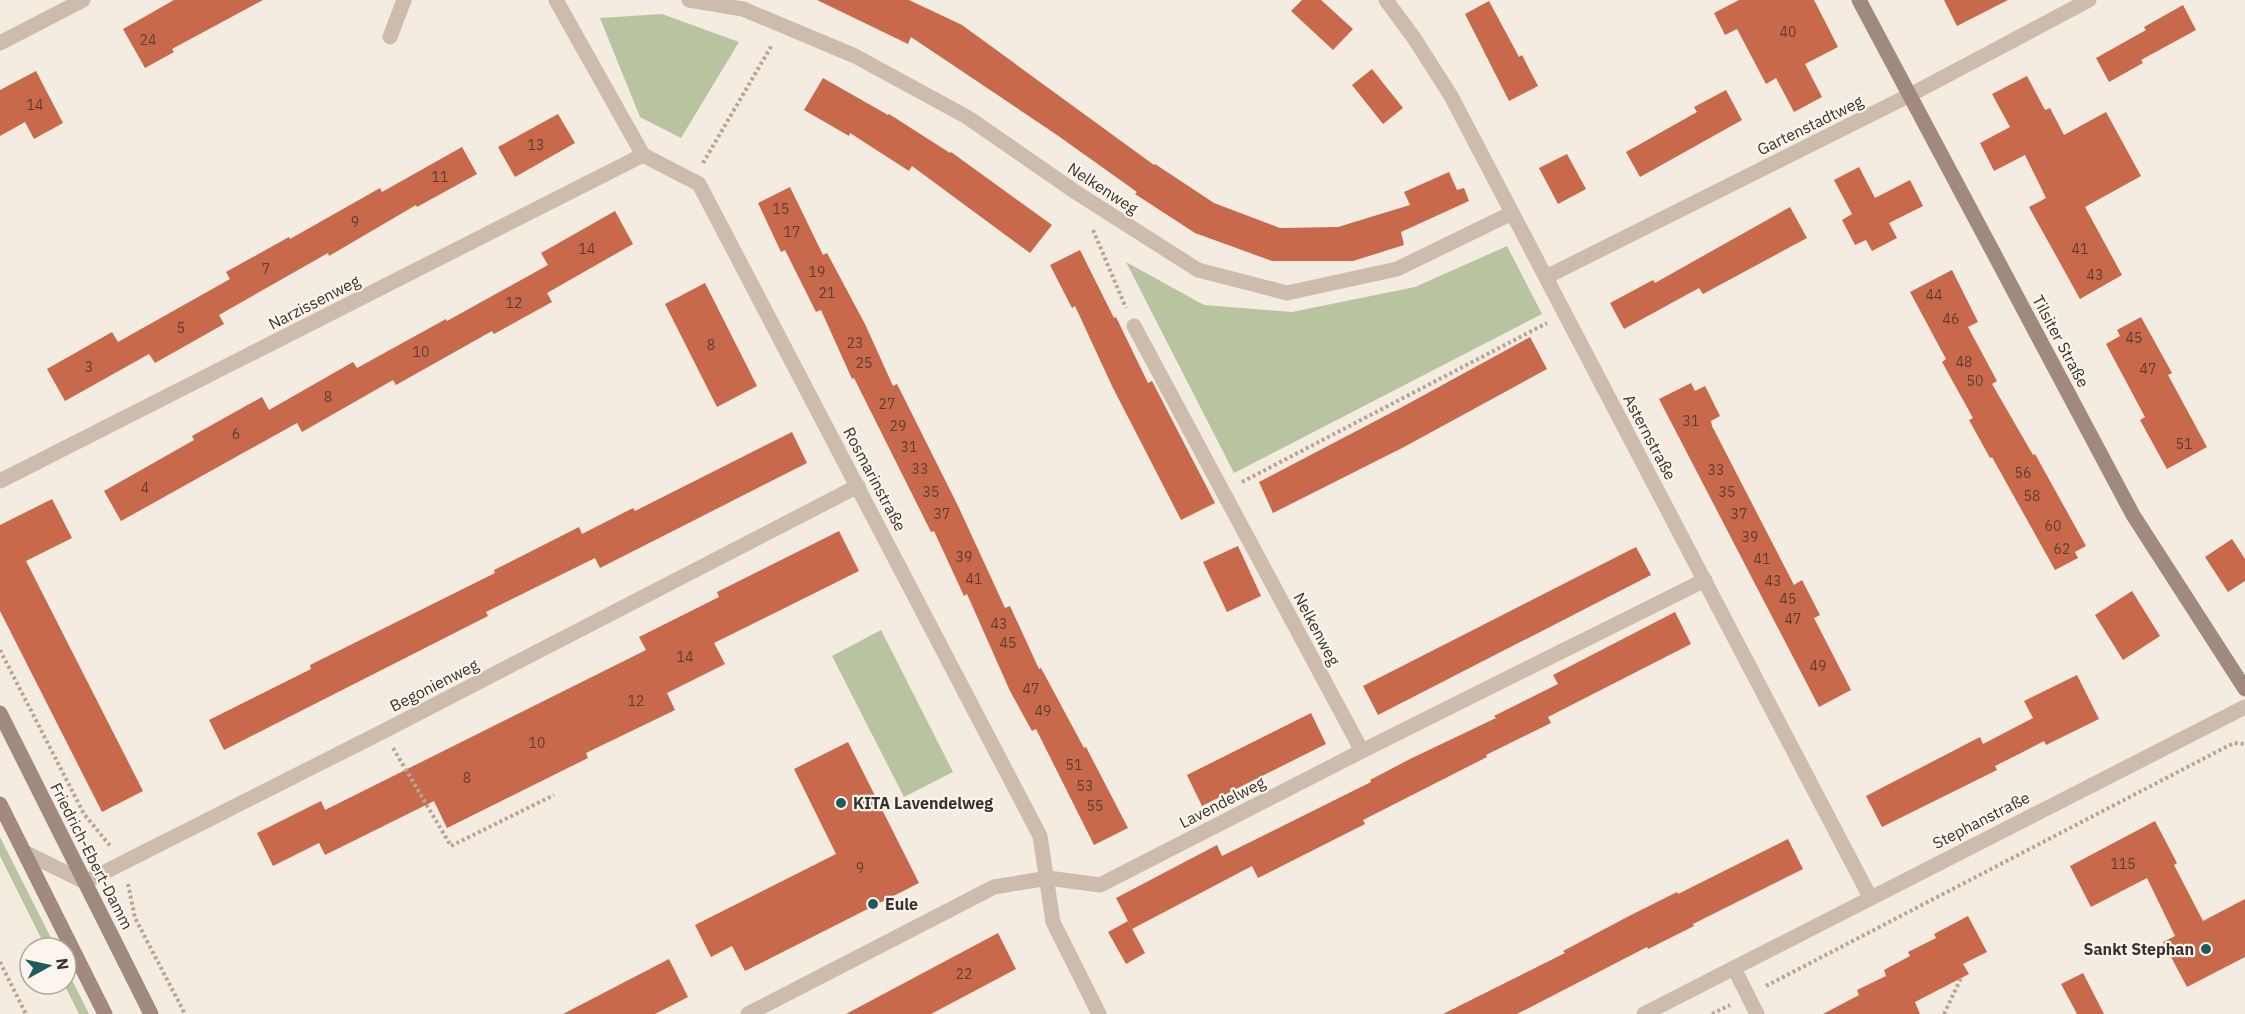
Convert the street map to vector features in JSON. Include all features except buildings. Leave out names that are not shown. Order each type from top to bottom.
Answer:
[{"type":"street","points":[[0,43],[82,0]]},
{"type":"street","points":[[390,37],[404,0]]},
{"type":"street","points":[[556,0],[644,155]]},
{"type":"street","name":"Nelkenweg","points":[[689,0],[743,9],[855,56],[967,117],[1077,194],[1198,270],[1287,293],[1396,269],[1512,213]]},
{"type":"street","name":"Asternstraße","points":[[1386,0],[1414,38],[1451,96],[1870,897]]},
{"type":"street","name":"Tilsiter Straße","points":[[1859,0],[2133,515],[2245,689]]},
{"type":"street","name":"Gartenstadtweg","points":[[1546,276],[1910,95],[2089,0]]},
{"type":"street","name":"Rosmarinstraße","points":[[644,155],[699,184],[1040,836],[1053,922],[1099,1014]]},
{"type":"street","name":"Narzissenweg","points":[[0,481],[644,155]]},
{"type":"street","name":"Nelkenweg","points":[[1134,326],[1362,751]]},
{"type":"street","name":"Begonienweg","points":[[85,882],[384,731],[858,486]]},
{"type":"street","name":"Lavendelweg","points":[[748,1014],[994,886],[1048,878],[1100,885],[1705,580]]},
{"type":"street","name":"Stephanstraße","points":[[1644,1014],[2245,707]]},
{"type":"street","name":"Friedrich-Ebert-Damm","points":[[0,713],[152,1014]]},
{"type":"street","points":[[0,804],[105,1014]]},
{"type":"street","points":[[24,852],[85,882]]},
{"type":"street","points":[[1734,968],[1757,1014]]},
{"type":"path","points":[[693,181],[783,26]]},
{"type":"path","points":[[1092,226],[1134,326]]},
{"type":"path","points":[[1223,492],[1565,314]]},
{"type":"path","points":[[0,650],[84,814],[114,852]]},
{"type":"path","points":[[384,731],[451,846],[554,795]]},
{"type":"path","points":[[1712,1014],[2224,748],[2234,743],[2245,744]]},
{"type":"path","points":[[126,873],[135,918],[185,1014]]},
{"type":"path","points":[[0,962],[26,1014]]},
{"type":"path","points":[[1944,1014],[1961,978]]},
{"type":"green space","points":[[662,14],[739,42],[681,138],[640,117],[600,18]]},
{"type":"green space","points":[[1507,246],[1542,314],[1234,473],[1126,262],[1204,305],[1292,312],[1415,287]]},
{"type":"green space","points":[[881,630],[953,772],[904,797],[832,656]]},
{"type":"green space","points":[[0,837],[50,936],[40,936],[0,856]]},
{"type":"green space","points":[[78,992],[89,1014],[79,1014],[70,996],[78,996]]},
{"type":"place","name":"KITA Lavendelweg","points":[[841,803]]},
{"type":"place","name":"Eule","points":[[873,904]]},
{"type":"place","name":"Sankt Stephan","points":[[2206,949]]}]
